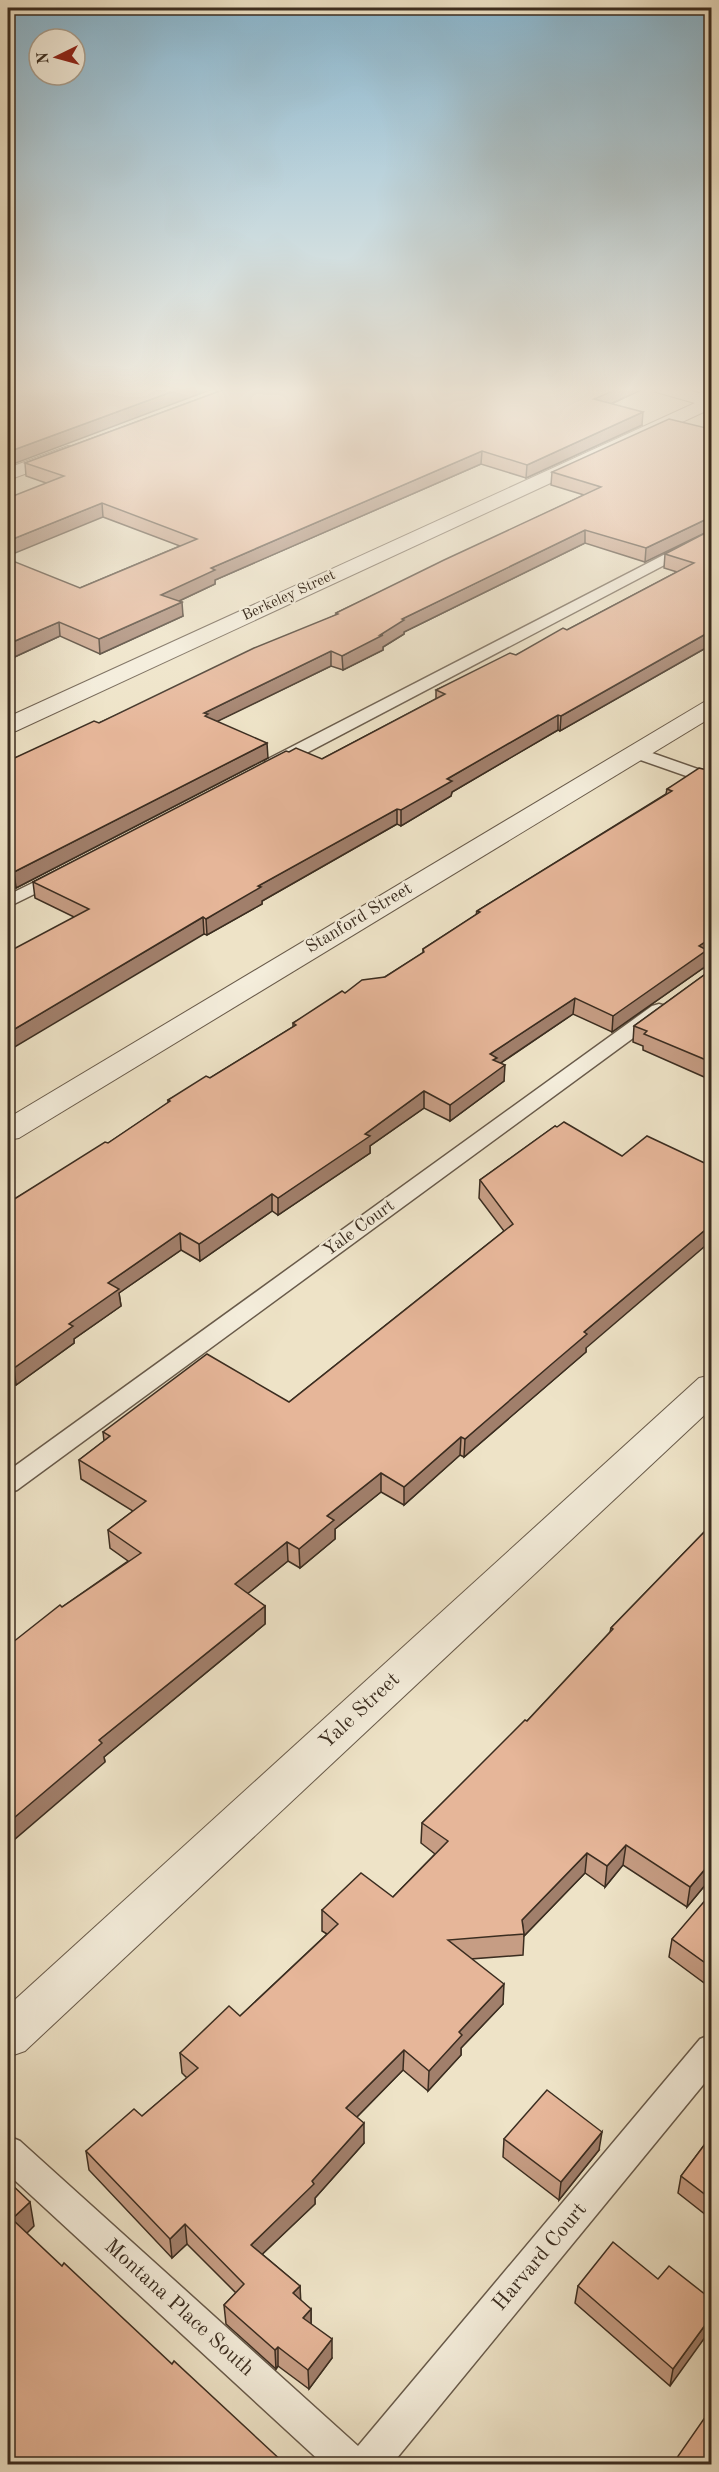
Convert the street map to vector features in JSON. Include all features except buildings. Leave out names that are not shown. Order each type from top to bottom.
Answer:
[{"type":"street","name":"Berkeley Street","points":[[8,726],[488,503]]},
{"type":"street","name":"Stanford Street","points":[[8,1131],[711,707]]},
{"type":"street","name":"Yale Street","points":[[8,2036],[711,1387]]},
{"type":"lane","points":[[260,770],[711,534]]},
{"type":"lane","points":[[635,752],[711,780]]},
{"type":"lane","points":[[8,902],[70,869]]},
{"type":"lane","name":"Yale Court","points":[[8,1484],[673,1000]]},
{"type":"lane","name":"Harvard Court","points":[[368,2464],[711,2049]]},
{"type":"lane","name":"Montana Place South","points":[[8,2152],[350,2464]]}]
